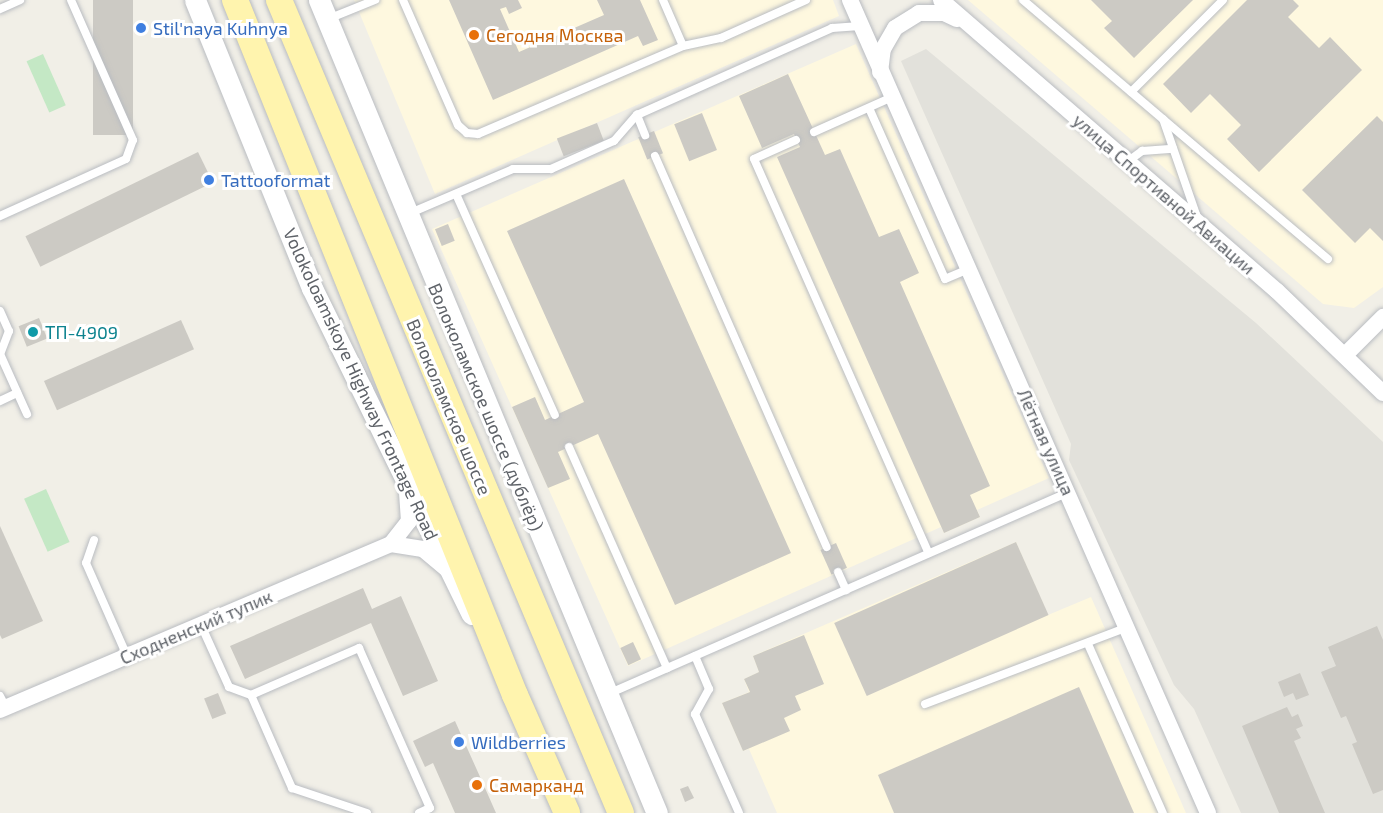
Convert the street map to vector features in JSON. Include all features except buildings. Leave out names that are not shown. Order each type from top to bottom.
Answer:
[{"type":"main road","points":[[234,0],[515,694],[567,813]]},
{"type":"main road","name":"Волоколамское шоссе","points":[[279,0],[621,813]]},
{"type":"street","name":"Volokoloamskoye Highway Frontage Road","points":[[195,0],[312,288],[405,483],[515,694]]},
{"type":"street","name":"Лётная улица","points":[[850,0],[879,73],[1069,492],[1208,813]]},
{"type":"street","name":"улица Спортивной Авиации","points":[[941,0],[1200,226],[1345,355],[1383,393]]},
{"type":"street","name":"Волоколамское шоссе (дублёр)","points":[[322,10],[405,215],[657,813]]},
{"type":"street","points":[[879,73],[883,49],[896,28],[919,13],[944,13],[965,22]]},
{"type":"street","points":[[1345,355],[1383,317]]},
{"type":"street","points":[[405,483],[409,520],[391,544],[423,549],[448,569]]},
{"type":"street","name":"Сходненский тупик","points":[[2,705],[128,656],[391,544]]},
{"type":"lane","points":[[0,9],[20,0]]},
{"type":"lane","points":[[0,216],[126,159],[133,140],[71,0]]},
{"type":"lane","points":[[322,10],[375,0]]},
{"type":"lane","points":[[403,0],[458,125],[467,133],[491,129],[682,46],[721,38],[806,0]]},
{"type":"lane","points":[[663,0],[682,46]]},
{"type":"lane","points":[[1023,0],[1328,259]]},
{"type":"lane","points":[[1131,92],[1223,0]]},
{"type":"lane","points":[[405,215],[513,170],[550,169],[614,141],[637,116],[832,28],[860,26]]},
{"type":"lane","points":[[814,132],[891,98]]},
{"type":"lane","points":[[869,108],[945,279],[968,269]]},
{"type":"lane","points":[[637,116],[645,135]]},
{"type":"lane","points":[[1163,119],[1200,226]]},
{"type":"lane","points":[[796,140],[754,159],[929,553]]},
{"type":"lane","points":[[1127,162],[1142,151],[1173,149]]},
{"type":"lane","points":[[655,156],[827,546]]},
{"type":"lane","points":[[456,194],[555,415]]},
{"type":"lane","points":[[0,311],[9,331],[0,354],[27,414]]},
{"type":"lane","points":[[0,401],[17,393]]},
{"type":"lane","points":[[569,447],[668,668]]},
{"type":"lane","points":[[606,694],[1069,492]]},
{"type":"lane","points":[[94,540],[86,563],[128,656]]},
{"type":"lane","points":[[838,572],[846,590]]},
{"type":"lane","points":[[201,625],[229,687],[251,695],[359,648],[430,808],[419,813]]},
{"type":"lane","points":[[925,704],[1128,627]]},
{"type":"lane","points":[[1088,644],[1163,813]]},
{"type":"lane","points":[[694,656],[709,689],[695,714],[739,813]]},
{"type":"lane","points":[[251,695],[292,788],[367,813]]},
{"type":"shaded area","points":[[354,0],[833,0],[839,16],[435,194]]},
{"type":"shaded area","points":[[968,0],[1383,0],[1383,287],[1354,308],[1323,304]]},
{"type":"shaded area","points":[[856,44],[1049,478],[977,510],[980,517],[944,533],[941,527],[628,666],[432,229]]},
{"type":"shaded area","points":[[926,49],[1256,323],[1383,442],[1383,813],[1241,813],[1194,709],[1174,685],[1069,460],[1071,444],[901,61]]},
{"type":"shaded area","points":[[1016,542],[1048,615],[1091,597],[1186,813],[777,813],[749,749],[743,751],[722,703],[749,692],[744,679],[759,672],[753,656]]},
{"type":"green space","points":[[43,54],[66,105],[49,112],[27,61]]},
{"type":"green space","points":[[46,489],[70,542],[48,552],[24,499]]},
{"type":"place","name":"Stil'naya Kuhnya","points":[[141,28]]},
{"type":"place","name":"Сегодня Москва","points":[[474,35]]},
{"type":"place","name":"Tattooformat","points":[[209,180]]},
{"type":"place","name":"ТП-4909","points":[[33,332]]},
{"type":"place","name":"Wildberries","points":[[459,742]]},
{"type":"place","name":"Самарканд","points":[[477,785]]}]
